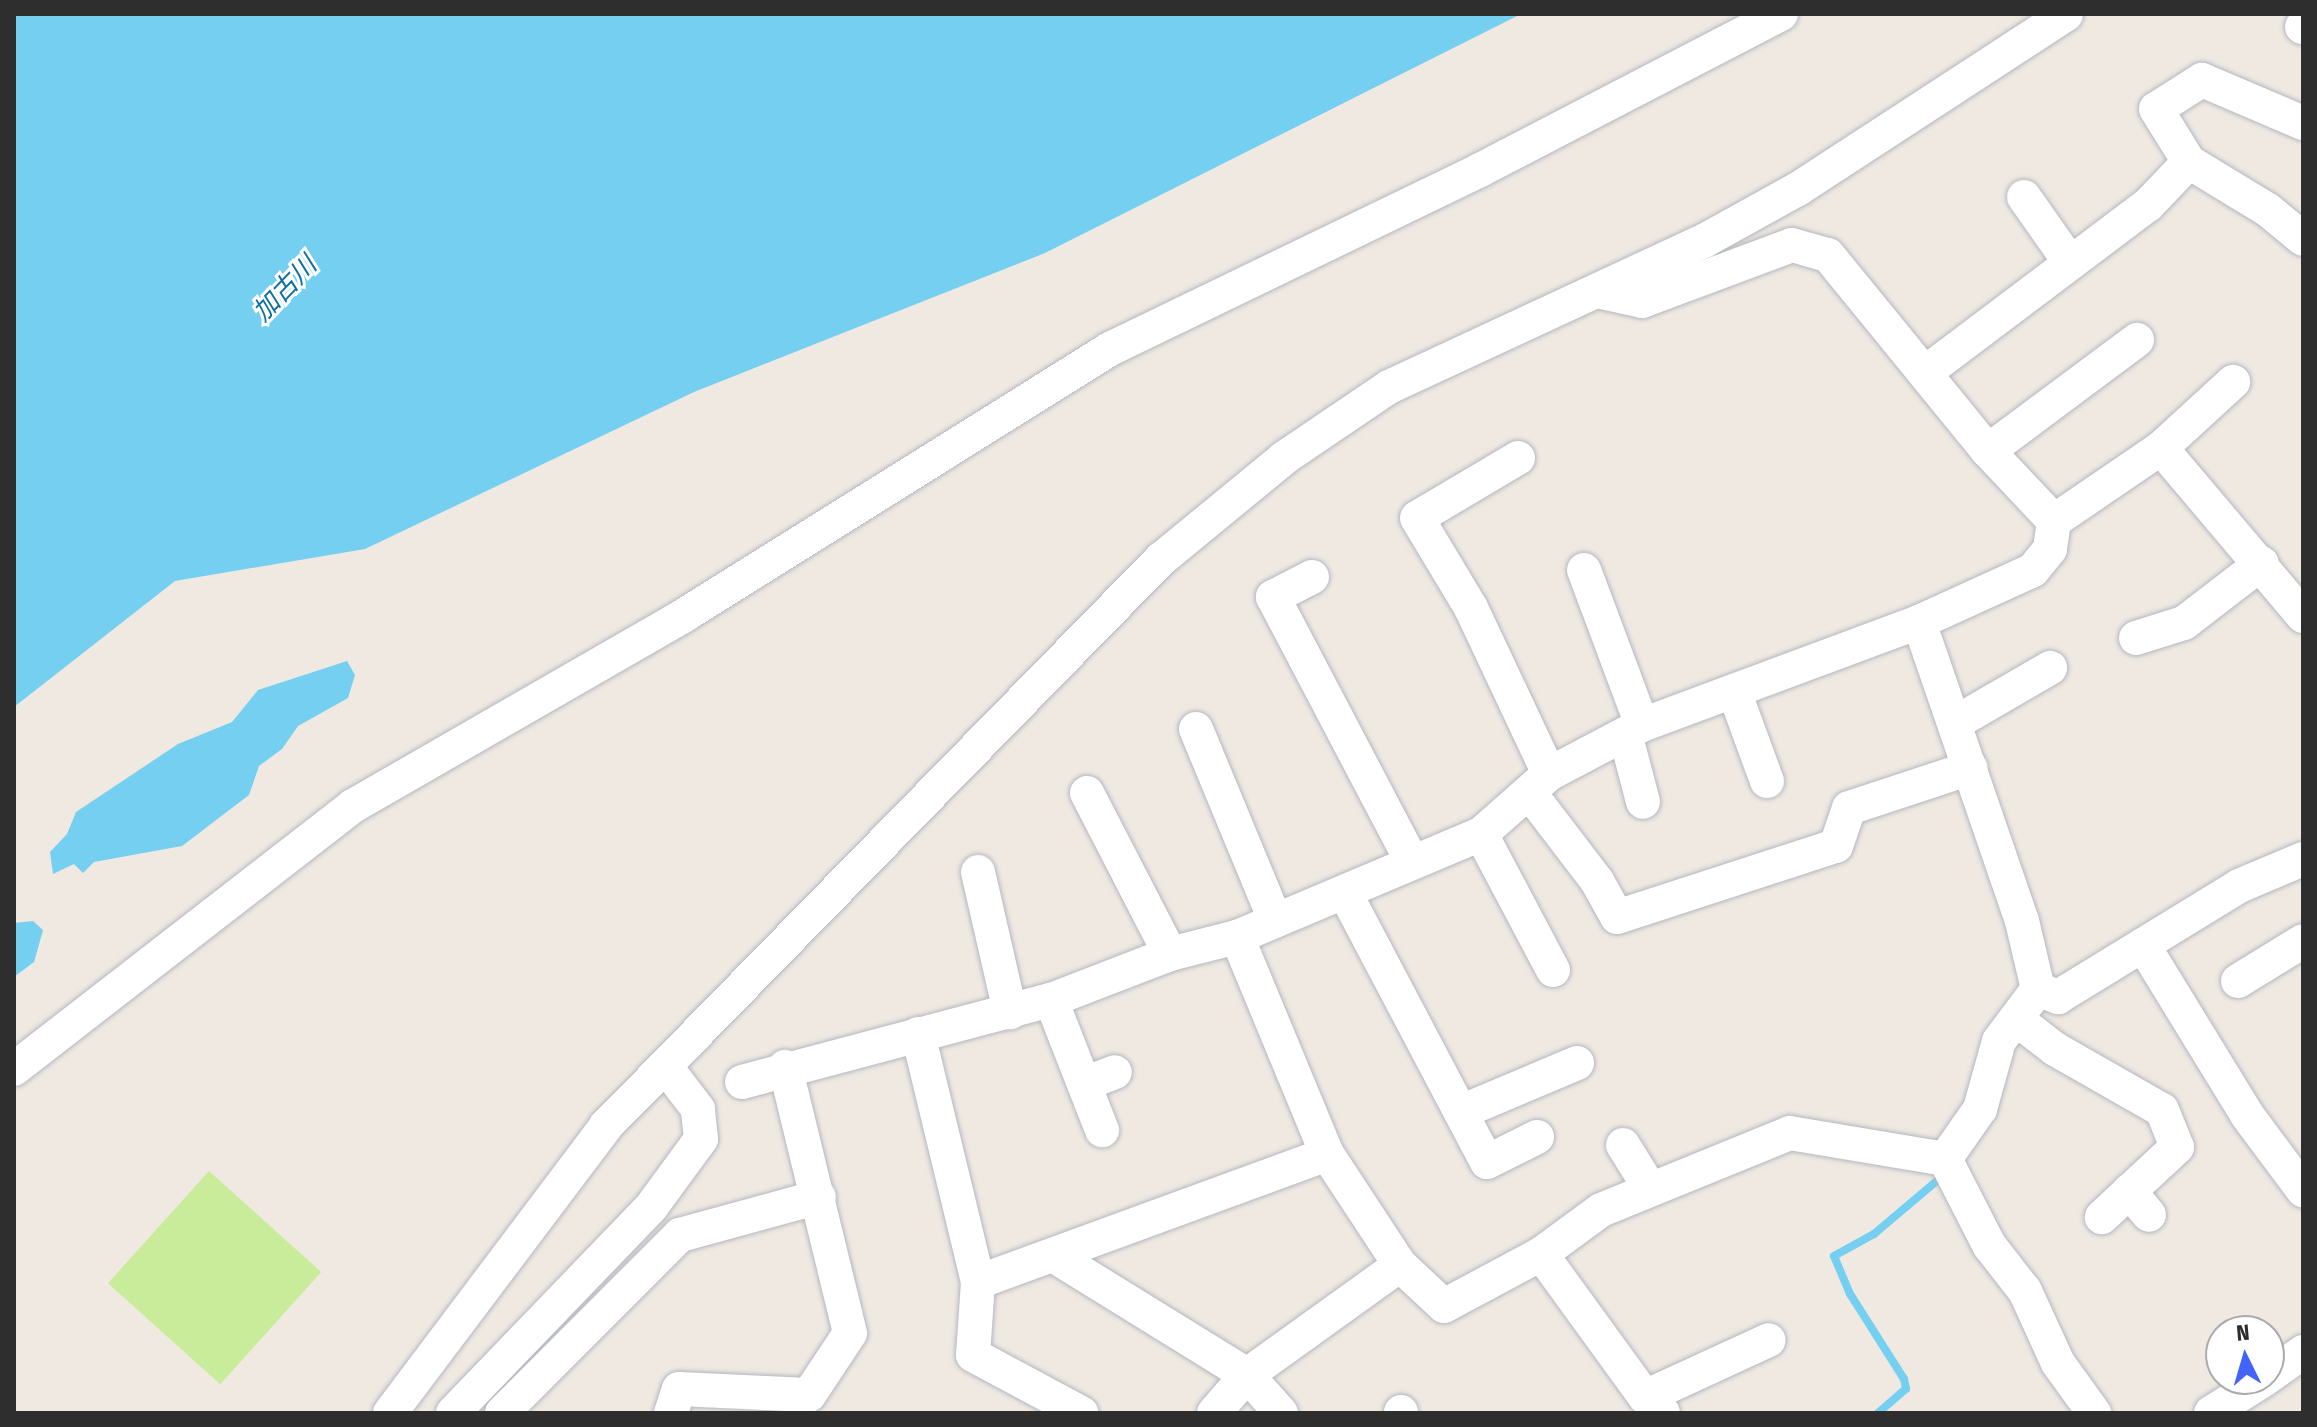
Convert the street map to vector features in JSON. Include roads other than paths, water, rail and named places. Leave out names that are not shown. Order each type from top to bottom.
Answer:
[{"type":"street","points":[[14,1069],[353,806],[683,616],[1110,349],[1480,170],[1781,14]]},
{"type":"street","points":[[390,1413],[606,1126],[1160,560],[1284,458],[1389,387],[1501,331],[1597,291],[1798,189],[2066,14]]},
{"type":"street","points":[[2298,110],[2202,80],[2156,109],[2189,162],[2276,201],[2303,239]]},
{"type":"street","points":[[1926,372],[2069,261],[2148,205],[2189,162]]},
{"type":"street","points":[[2024,197],[2069,261]]},
{"type":"street","points":[[1597,291],[1642,301],[1792,245],[1828,255],[1988,451],[2054,521]]},
{"type":"street","points":[[1988,451],[2137,340]]},
{"type":"street","points":[[742,1082],[785,1067],[1051,1000],[1170,954],[1237,937],[1345,893],[1411,860],[1481,834],[1539,783],[1634,731],[1919,622],[2033,570],[2050,549],[2054,521],[2161,448],[2233,382]]},
{"type":"street","points":[[2161,448],[2262,563],[2303,616]]},
{"type":"street","points":[[1518,458],[1417,518],[1539,783],[1617,917],[1836,846],[1849,808],[1971,768]]},
{"type":"street","points":[[2136,638],[2184,623],[2262,563]]},
{"type":"street","points":[[1312,577],[1266,588],[1348,716],[1411,860]]},
{"type":"street","points":[[1596,578],[1634,731],[1643,802]]},
{"type":"street","points":[[1919,622],[2022,921],[2038,989],[1999,1041],[1980,1109],[1945,1159]]},
{"type":"street","points":[[1955,723],[2050,668]]},
{"type":"street","points":[[1734,691],[1767,781]]},
{"type":"street","points":[[1196,729],[1275,920]]},
{"type":"street","points":[[1087,793],[1170,954]]},
{"type":"street","points":[[1481,834],[1553,970]]},
{"type":"street","points":[[2038,989],[2058,997],[2239,886],[2303,859]]},
{"type":"street","points":[[990,888],[1010,1012]]},
{"type":"street","points":[[1345,893],[1487,1162],[1537,1137]]},
{"type":"street","points":[[1237,937],[1327,1154],[1400,1265],[1444,1306],[1541,1254],[1601,1210],[1649,1187],[1790,1133],[1945,1159]]},
{"type":"street","points":[[2143,945],[2247,1115],[2303,1190]]},
{"type":"street","points":[[2238,981],[2289,962]]},
{"type":"street","points":[[1051,1000],[1100,1078],[1102,1130]]},
{"type":"street","points":[[2016,1019],[2055,1049],[2162,1110],[2177,1147],[2139,1203],[2102,1217]]},
{"type":"street","points":[[918,1034],[978,1282],[973,1355],[1081,1413]]},
{"type":"street","points":[[1461,1112],[1577,1063]]},
{"type":"street","points":[[453,1413],[652,1206],[701,1139],[698,1109],[665,1066]]},
{"type":"street","points":[[671,1413],[679,1389],[809,1395],[850,1333],[785,1067]]},
{"type":"street","points":[[1623,1145],[1649,1187]]},
{"type":"street","points":[[978,1282],[1056,1257],[1327,1154]]},
{"type":"street","points":[[1945,1159],[1989,1245],[2025,1291],[2058,1363],[2094,1413]]},
{"type":"street","points":[[502,1413],[680,1235],[819,1197]]},
{"type":"street","points":[[1541,1254],[1656,1408],[1769,1340]]},
{"type":"street","points":[[1056,1257],[1247,1375],[1281,1413]]},
{"type":"street","points":[[1214,1413],[1247,1375],[1400,1265]]},
{"type":"street","points":[[2285,1365],[2303,1352]]},
{"type":"street","points":[[2211,1413],[2240,1395]]},
{"type":"water","name":"加古川","points":[[14,14],[1521,14],[1045,253],[694,392],[365,549],[175,581],[14,707]]},
{"type":"water","points":[[347,661],[355,675],[348,698],[298,726],[282,749],[259,766],[249,795],[182,846],[94,862],[83,873],[74,864],[53,874],[50,852],[67,834],[76,812],[178,744],[232,722],[258,690]]},
{"type":"water","points":[[33,921],[43,930],[34,962],[14,977],[14,923]]},
{"type":"waterway","points":[[1878,1413],[1906,1389],[1904,1379],[1850,1294],[1834,1256],[1874,1234],[1938,1180]]}]
